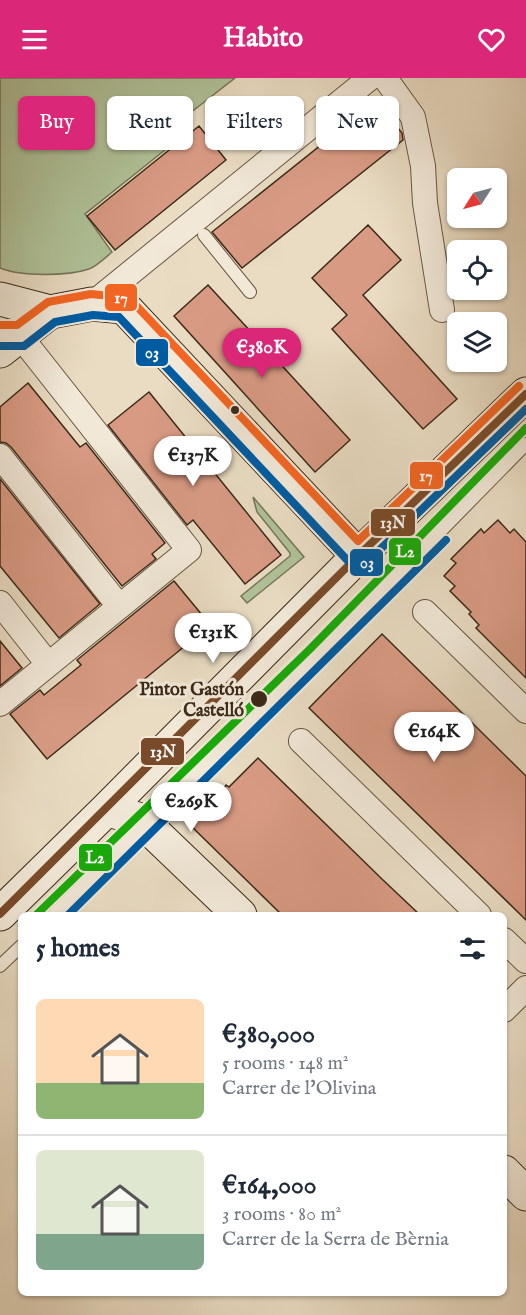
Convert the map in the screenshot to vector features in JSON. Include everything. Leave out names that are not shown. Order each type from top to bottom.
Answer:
[{"type":"main road","points":[[0,298],[50,312]]},
{"type":"main road","points":[[7,341],[50,312],[92,304],[124,307],[358,556]]},
{"type":"main road","points":[[0,914],[358,556],[526,394]]},
{"type":"main road","points":[[107,809],[146,824],[237,912]]},
{"type":"main road","points":[[507,1175],[526,1194]]},
{"type":"street","points":[[92,304],[370,78]]},
{"type":"street","points":[[385,78],[413,117],[423,166],[425,203],[442,310]]},
{"type":"street","points":[[0,704],[189,550],[7,341]]},
{"type":"street","points":[[0,456],[119,606]]},
{"type":"street","points":[[0,603],[48,664]]},
{"type":"street","points":[[425,612],[526,711]]},
{"type":"street","points":[[300,741],[476,912]]},
{"type":"street","points":[[507,943],[526,961]]},
{"type":"street","points":[[507,1007],[526,988]]},
{"type":"lane","points":[[204,235],[250,292]]},
{"type":"lane","points":[[55,912],[384,590],[526,444]]},
{"type":"lane","points":[[0,966],[18,949]]},
{"type":"green space","points":[[0,78],[235,78],[212,96],[205,96],[205,101],[193,111],[193,96],[107,96],[107,150],[165,150],[85,214],[112,252],[89,269],[69,273],[20,273],[0,268]]},
{"type":"green space","points":[[253,497],[304,557],[247,603],[241,596],[290,556],[290,553],[257,512]]},
{"type":"building","points":[[199,126],[205,134],[205,150],[218,150],[226,160],[115,250],[87,216],[169,150],[193,150],[193,131]]},
{"type":"building","points":[[399,129],[402,133],[403,140],[399,143]]},
{"type":"building","points":[[316,149],[390,150],[242,268],[212,232]]},
{"type":"building","points":[[368,225],[401,260],[363,295],[457,399],[423,429],[332,329],[347,315],[312,278]]},
{"type":"building","points":[[208,285],[350,440],[315,472],[174,316]]},
{"type":"building","points":[[28,383],[80,447],[86,443],[165,543],[152,554],[156,559],[122,586],[11,447],[0,442],[0,407]]},
{"type":"building","points":[[149,392],[281,555],[245,584],[193,520],[187,525],[108,425]]},
{"type":"building","points":[[0,479],[100,604],[59,638],[0,566]]},
{"type":"building","points":[[498,520],[510,533],[514,529],[526,542],[526,678],[476,628],[479,625],[469,614],[471,612],[450,591],[455,586],[444,576],[456,563],[451,559],[481,529],[484,533]]},
{"type":"building","points":[[174,581],[207,621],[204,622],[208,627],[47,759],[10,714],[40,690],[44,695],[81,665],[77,660]]},
{"type":"building","points":[[382,634],[526,776],[526,920],[309,708]]},
{"type":"building","points":[[0,641],[22,668],[0,686]]},
{"type":"building","points":[[258,758],[417,912],[279,912],[191,826],[214,803],[226,785],[229,787]]},
{"type":"transit line","name":"17","points":[[1,325],[17,325],[48,302],[91,294],[129,298],[358,541],[519,386]]},
{"type":"transit line","name":"03","points":[[0,346],[24,346],[55,322],[93,315],[119,317],[350,563],[357,566],[365,564],[526,409]]},
{"type":"transit line","name":"13N","points":[[0,914],[358,556],[526,394]]},
{"type":"transit line","name":"L2","points":[[39,912],[310,649],[526,428]]},
{"type":"transit line","name":"17","points":[[46,908],[432,526]]},
{"type":"transit line","name":"03","points":[[71,912],[446,540]]},
{"type":"place","name":"Pintor Gastón Castelló","points":[[259,699]]}]
